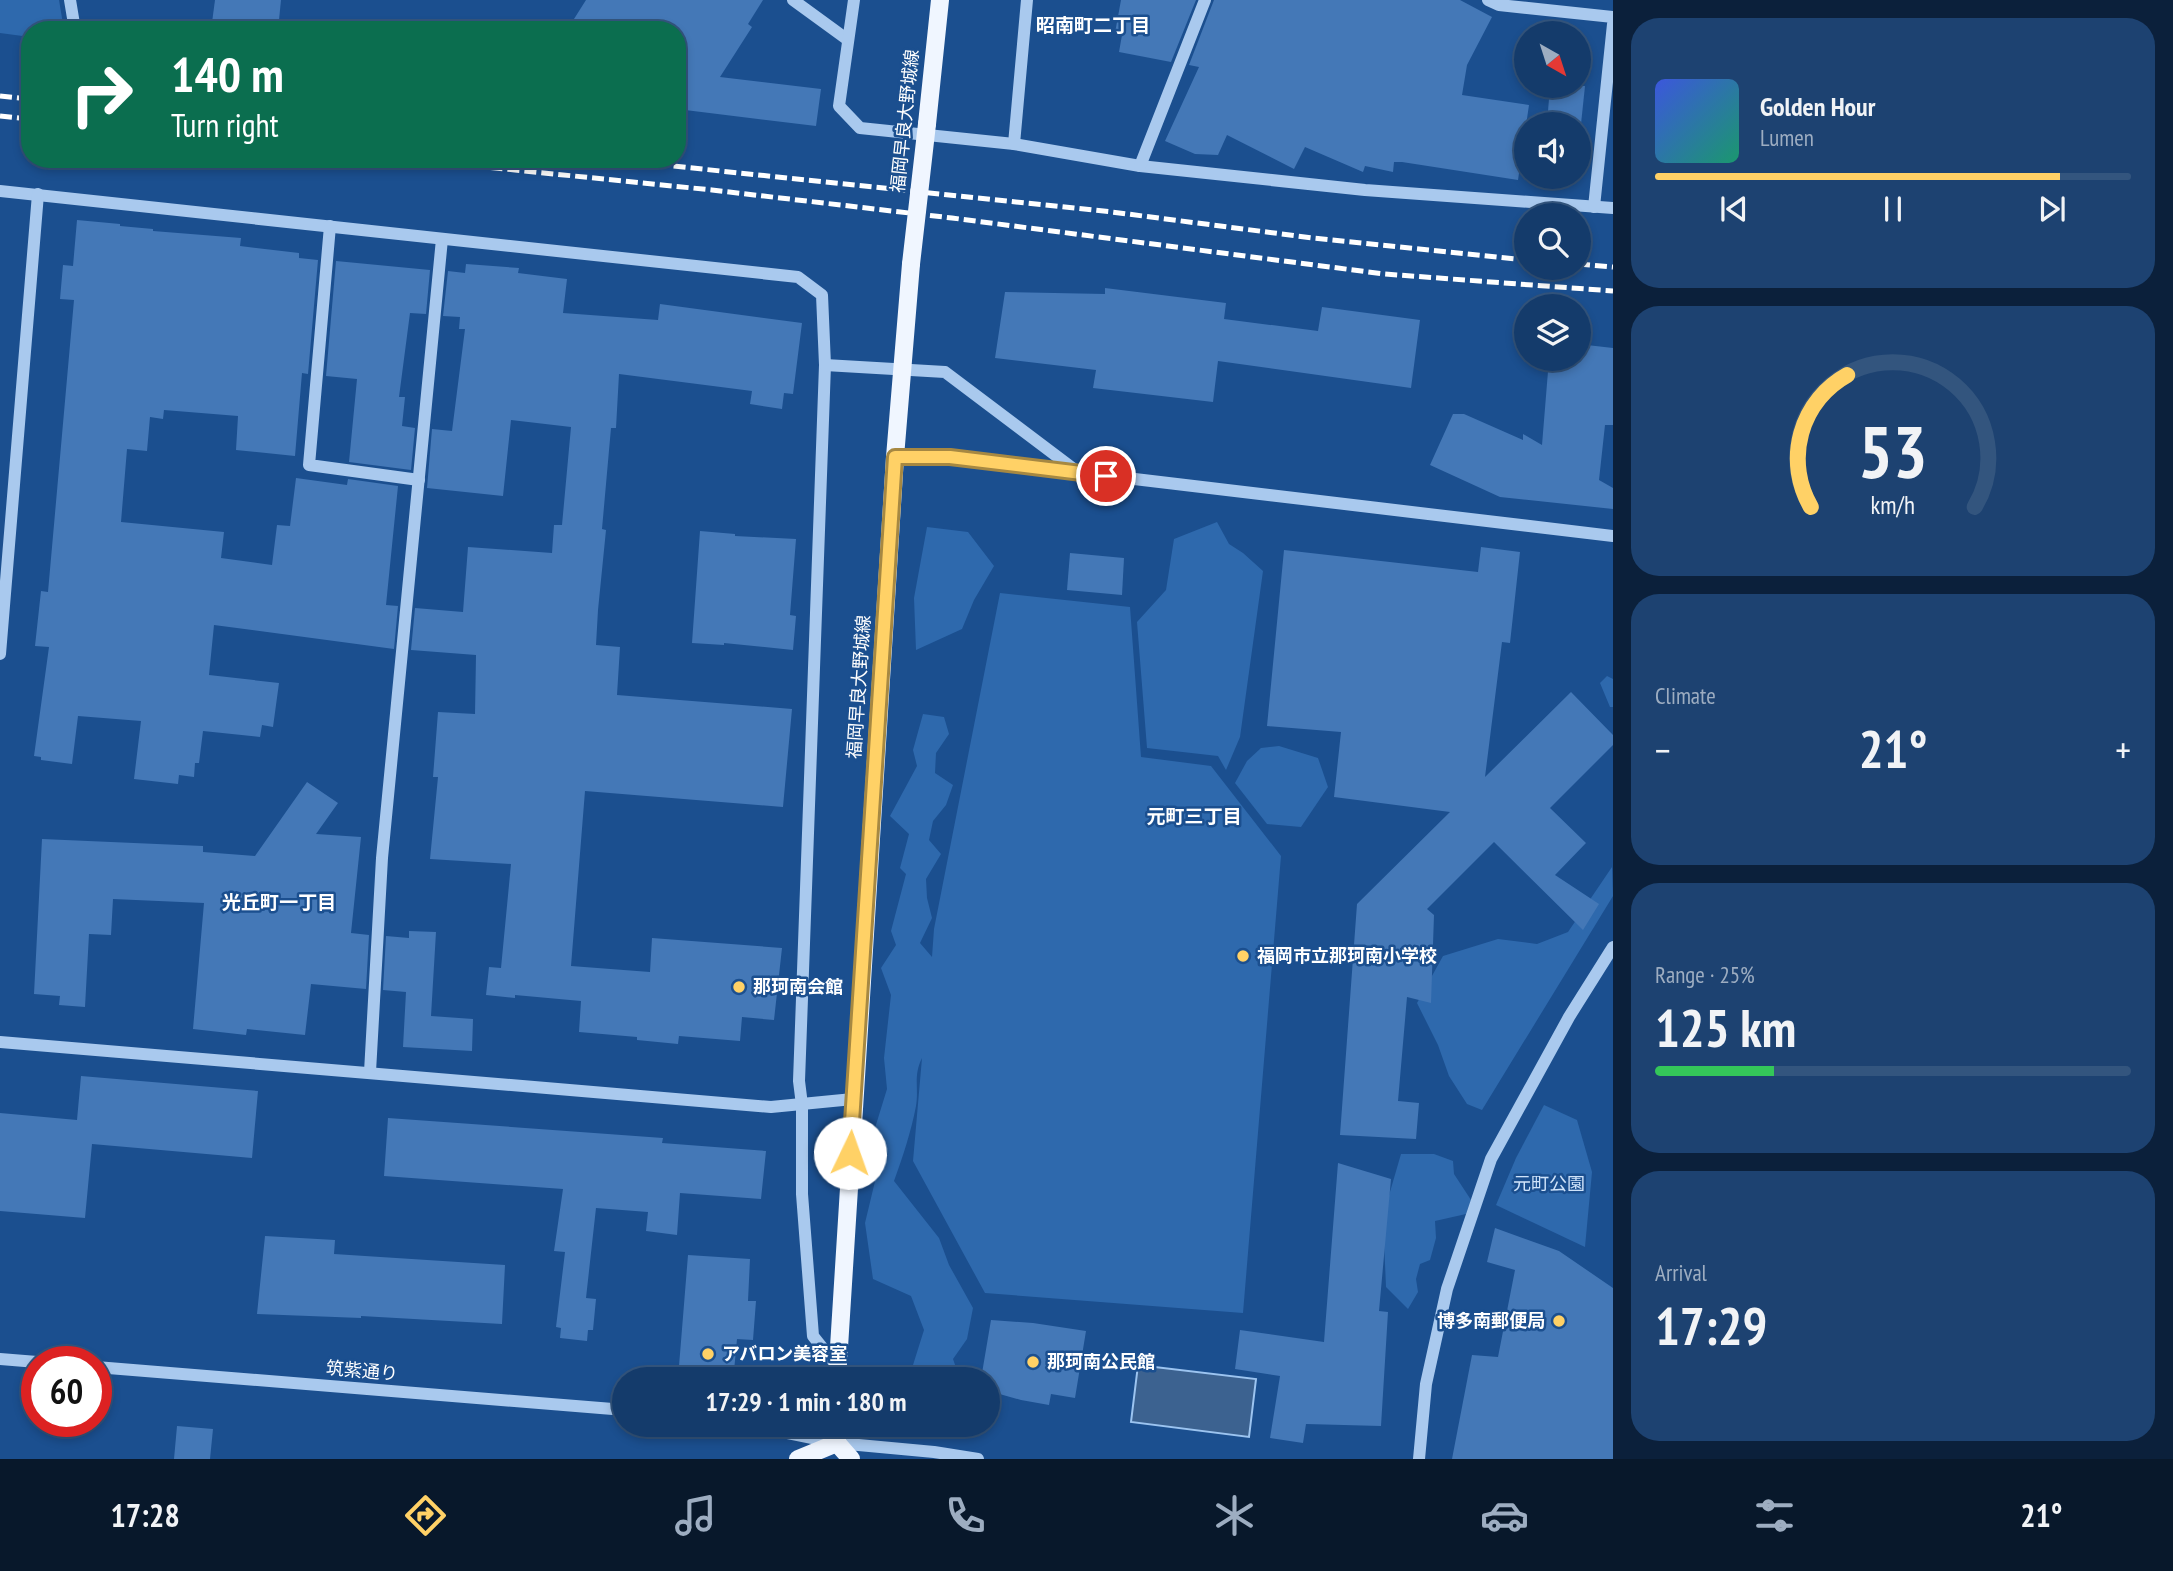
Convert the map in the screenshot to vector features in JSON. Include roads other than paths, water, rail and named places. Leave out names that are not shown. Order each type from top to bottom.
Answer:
[{"type":"main road","name":"福岡早良大野城線","points":[[837,1367],[895,457],[911,264],[940,0]]},
{"type":"main road","points":[[798,1459],[832,1437]]},
{"type":"main road","points":[[839,1437],[851,1459]]},
{"type":"street","points":[[70,0],[74,21]]},
{"type":"street","points":[[793,0],[848,40]]},
{"type":"street","points":[[854,0],[839,106],[860,128],[1014,144],[1140,166],[1365,190],[1613,208]]},
{"type":"street","points":[[1014,144],[1027,0]]},
{"type":"street","points":[[1140,166],[1205,0]]},
{"type":"street","points":[[1488,0],[1499,5],[1613,17]]},
{"type":"street","points":[[1594,206],[1613,24]]},
{"type":"street","points":[[0,191],[798,277],[822,295],[825,365],[799,1082],[802,1105],[802,1194],[813,1336],[833,1367]]},
{"type":"street","points":[[0,654],[38,194]]},
{"type":"street","points":[[330,226],[309,466],[419,480]]},
{"type":"street","points":[[370,1072],[382,858],[442,239]]},
{"type":"street","points":[[825,365],[945,372],[1079,473]]},
{"type":"street","points":[[895,457],[950,457],[1613,536]]},
{"type":"street","points":[[1419,1459],[1426,1384],[1447,1289],[1491,1159],[1569,1017],[1613,947]]},
{"type":"street","points":[[0,1042],[757,1105],[802,1105],[853,1099]]},
{"type":"street","points":[[0,1359],[21,1361]]},
{"type":"street","name":"筑紫通り","points":[[112,1368],[612,1409]]},
{"type":"street","points":[[853,1437],[978,1459]]},
{"type":"railway","points":[[0,96],[21,98]]},
{"type":"railway","points":[[0,116],[21,118]]},
{"type":"railway","points":[[686,167],[1112,212],[1313,238],[1514,259]]},
{"type":"railway","points":[[495,168],[952,218],[1384,274],[1613,291]]},
{"type":"railway","points":[[1591,265],[1613,267]]},
{"type":"place","name":"福岡市立那珂南小学校","points":[[1243,956]]},
{"type":"place","name":"那珂南会館","points":[[739,987]]},
{"type":"place","name":"博多南郵便局","points":[[1559,1321]]},
{"type":"place","name":"アバロン美容室","points":[[708,1354]]},
{"type":"place","name":"那珂南公民館","points":[[1033,1362]]},
{"type":"district","name":"昭南町二丁目","points":[[1093,25]]},
{"type":"district","name":"元町三丁目","points":[[1194,816]]},
{"type":"district","name":"光丘町一丁目","points":[[279,902]]},
{"type":"park label","name":"元町公園","points":[[1549,1184]]}]
